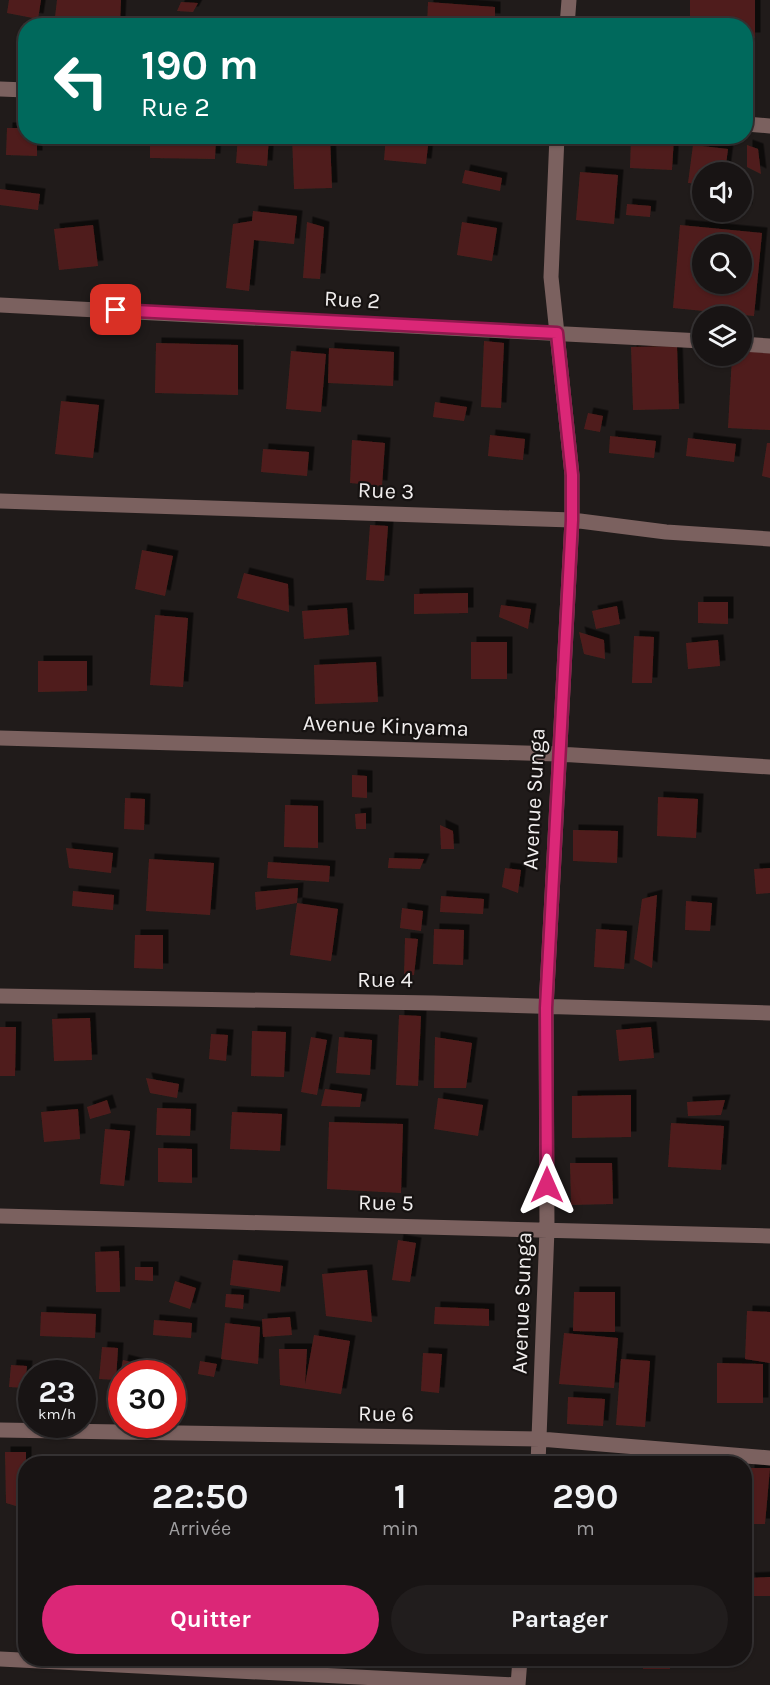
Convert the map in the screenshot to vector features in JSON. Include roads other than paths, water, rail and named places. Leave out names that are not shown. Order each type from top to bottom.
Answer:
[{"type":"street","points":[[568,18],[569,0]]},
{"type":"street","points":[[0,89],[18,90]]},
{"type":"street","points":[[753,125],[770,126]]},
{"type":"street","name":"Avenue Sunga","points":[[539,1456],[547,1229],[546,1008],[572,520],[572,475],[551,277],[557,144]]},
{"type":"street","name":"Rue 2","points":[[0,305],[692,340]]},
{"type":"street","points":[[752,345],[770,346]]},
{"type":"street","name":"Rue 3","points":[[0,501],[572,520],[666,531],[770,539]]},
{"type":"street","name":"Avenue Kinyama","points":[[0,738],[558,753],[770,767]]},
{"type":"street","name":"Rue 4","points":[[0,996],[433,1003],[770,1013]]},
{"type":"street","name":"Rue 5","points":[[0,1216],[770,1236]]},
{"type":"street","name":"Rue 6","points":[[0,1430],[540,1439],[746,1456]]},
{"type":"street","name":"Rue 6","points":[[752,1457],[770,1458]]},
{"type":"street","points":[[0,1659],[18,1660]]},
{"type":"street","points":[[139,1666],[518,1685],[519,1666]]}]
